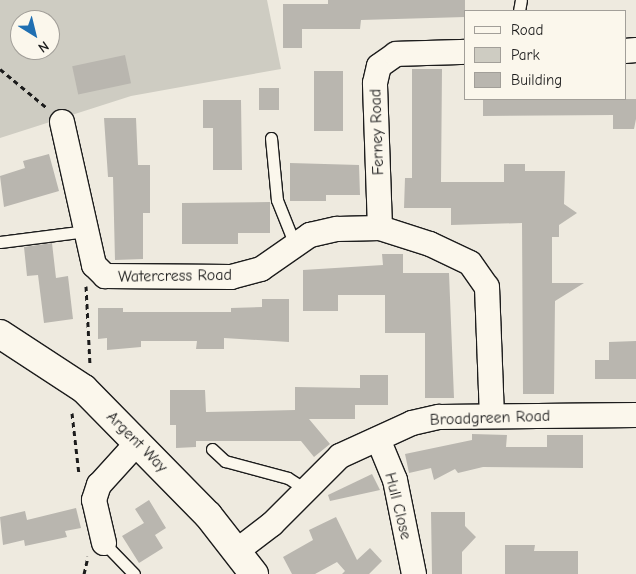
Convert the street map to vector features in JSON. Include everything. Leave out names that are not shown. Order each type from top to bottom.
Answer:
[{"type":"street","name":"Ferney Road","points":[[380,228],[375,83],[379,66],[396,54],[464,52]]},
{"type":"street","name":"Watercress Road","points":[[62,122],[94,265],[105,276],[119,278],[231,277],[261,269],[295,245],[323,231],[380,228],[430,244],[470,263],[483,278],[492,415]]},
{"type":"street","name":"Argent Way","points":[[0,334],[84,389],[138,442],[238,550],[254,574]]},
{"type":"street","name":"Broadgreen Road","points":[[238,550],[272,524],[340,456],[426,418],[492,415],[636,415]]},
{"type":"street","name":"Hull Close","points":[[378,439],[395,480],[414,574]]},
{"type":"street","points":[[92,551],[97,492],[138,442]]},
{"type":"lane","points":[[271,138],[277,200],[295,245]]},
{"type":"lane","points":[[0,242],[86,231]]},
{"type":"lane","points":[[212,449],[225,461],[288,478],[305,489]]},
{"type":"lane","points":[[92,551],[134,574]]},
{"type":"path","points":[[0,69],[62,122]]},
{"type":"path","points":[[80,485],[72,408],[84,389],[90,373],[83,292],[94,265]]},
{"type":"green space","points":[[0,0],[267,0],[281,69],[131,96],[0,138]]},
{"type":"building","points":[[328,0],[465,0],[465,10],[464,17],[361,20],[360,29],[302,29],[302,48],[283,48],[283,4],[328,4]]},
{"type":"building","points":[[125,55],[131,83],[78,95],[72,66]]},
{"type":"building","points":[[412,69],[442,69],[441,182],[504,182],[504,164],[525,164],[525,171],[565,171],[564,204],[577,213],[559,225],[559,237],[552,237],[552,283],[584,283],[555,301],[554,394],[523,394],[522,223],[451,225],[451,208],[404,208],[405,178],[412,178]]},
{"type":"building","points":[[314,71],[343,71],[343,131],[314,131]]},
{"type":"building","points":[[259,88],[279,88],[279,110],[259,110]]},
{"type":"building","points":[[636,99],[634,129],[613,129],[613,115],[483,116],[483,100]]},
{"type":"building","points":[[203,100],[241,100],[242,170],[213,170],[213,128],[203,128]]},
{"type":"building","points":[[104,118],[136,118],[138,165],[150,165],[150,213],[143,213],[143,259],[115,260],[113,177],[108,177]]},
{"type":"building","points":[[49,154],[59,191],[4,207],[0,176],[25,168],[23,161]]},
{"type":"building","points":[[290,163],[359,165],[360,195],[326,195],[326,201],[290,201]]},
{"type":"building","points":[[270,202],[270,233],[238,233],[238,244],[182,244],[182,203]]},
{"type":"building","points":[[52,243],[56,278],[68,276],[73,319],[44,323],[38,275],[27,276],[24,247]]},
{"type":"building","points":[[382,254],[403,254],[403,273],[449,273],[454,398],[425,398],[425,333],[385,333],[385,295],[338,295],[338,311],[303,311],[303,270],[383,265]]},
{"type":"building","points":[[262,299],[289,299],[289,342],[224,338],[224,349],[196,349],[197,341],[141,341],[141,347],[107,350],[107,338],[98,339],[98,308],[123,308],[123,312],[231,312],[231,308],[262,307]]},
{"type":"building","points":[[636,341],[636,379],[595,379],[595,360],[609,360],[609,342]]},
{"type":"building","points":[[360,375],[388,375],[388,405],[355,405],[355,419],[309,419],[330,444],[314,457],[301,441],[196,441],[196,447],[176,448],[176,425],[170,425],[170,390],[205,390],[206,412],[295,410],[295,387],[360,388]]},
{"type":"building","points":[[472,434],[507,435],[506,447],[547,447],[547,435],[583,435],[583,468],[483,467],[458,473],[455,469],[434,480],[431,468],[409,473],[405,454],[472,440]]},
{"type":"building","points":[[372,474],[380,490],[330,501],[328,495]]},
{"type":"building","points":[[149,500],[166,528],[155,535],[163,548],[139,563],[122,536],[144,523],[135,509]]},
{"type":"building","points":[[76,508],[81,528],[65,531],[67,537],[25,546],[24,540],[3,545],[0,517],[25,511],[27,520]]},
{"type":"building","points":[[431,512],[465,512],[465,526],[476,537],[462,552],[462,574],[432,574]]},
{"type":"building","points":[[336,517],[357,560],[370,548],[382,561],[369,574],[342,574],[345,571],[337,562],[315,574],[292,574],[283,557],[313,540],[309,530]]},
{"type":"building","points":[[505,545],[535,545],[534,551],[578,551],[578,574],[505,574]]}]
